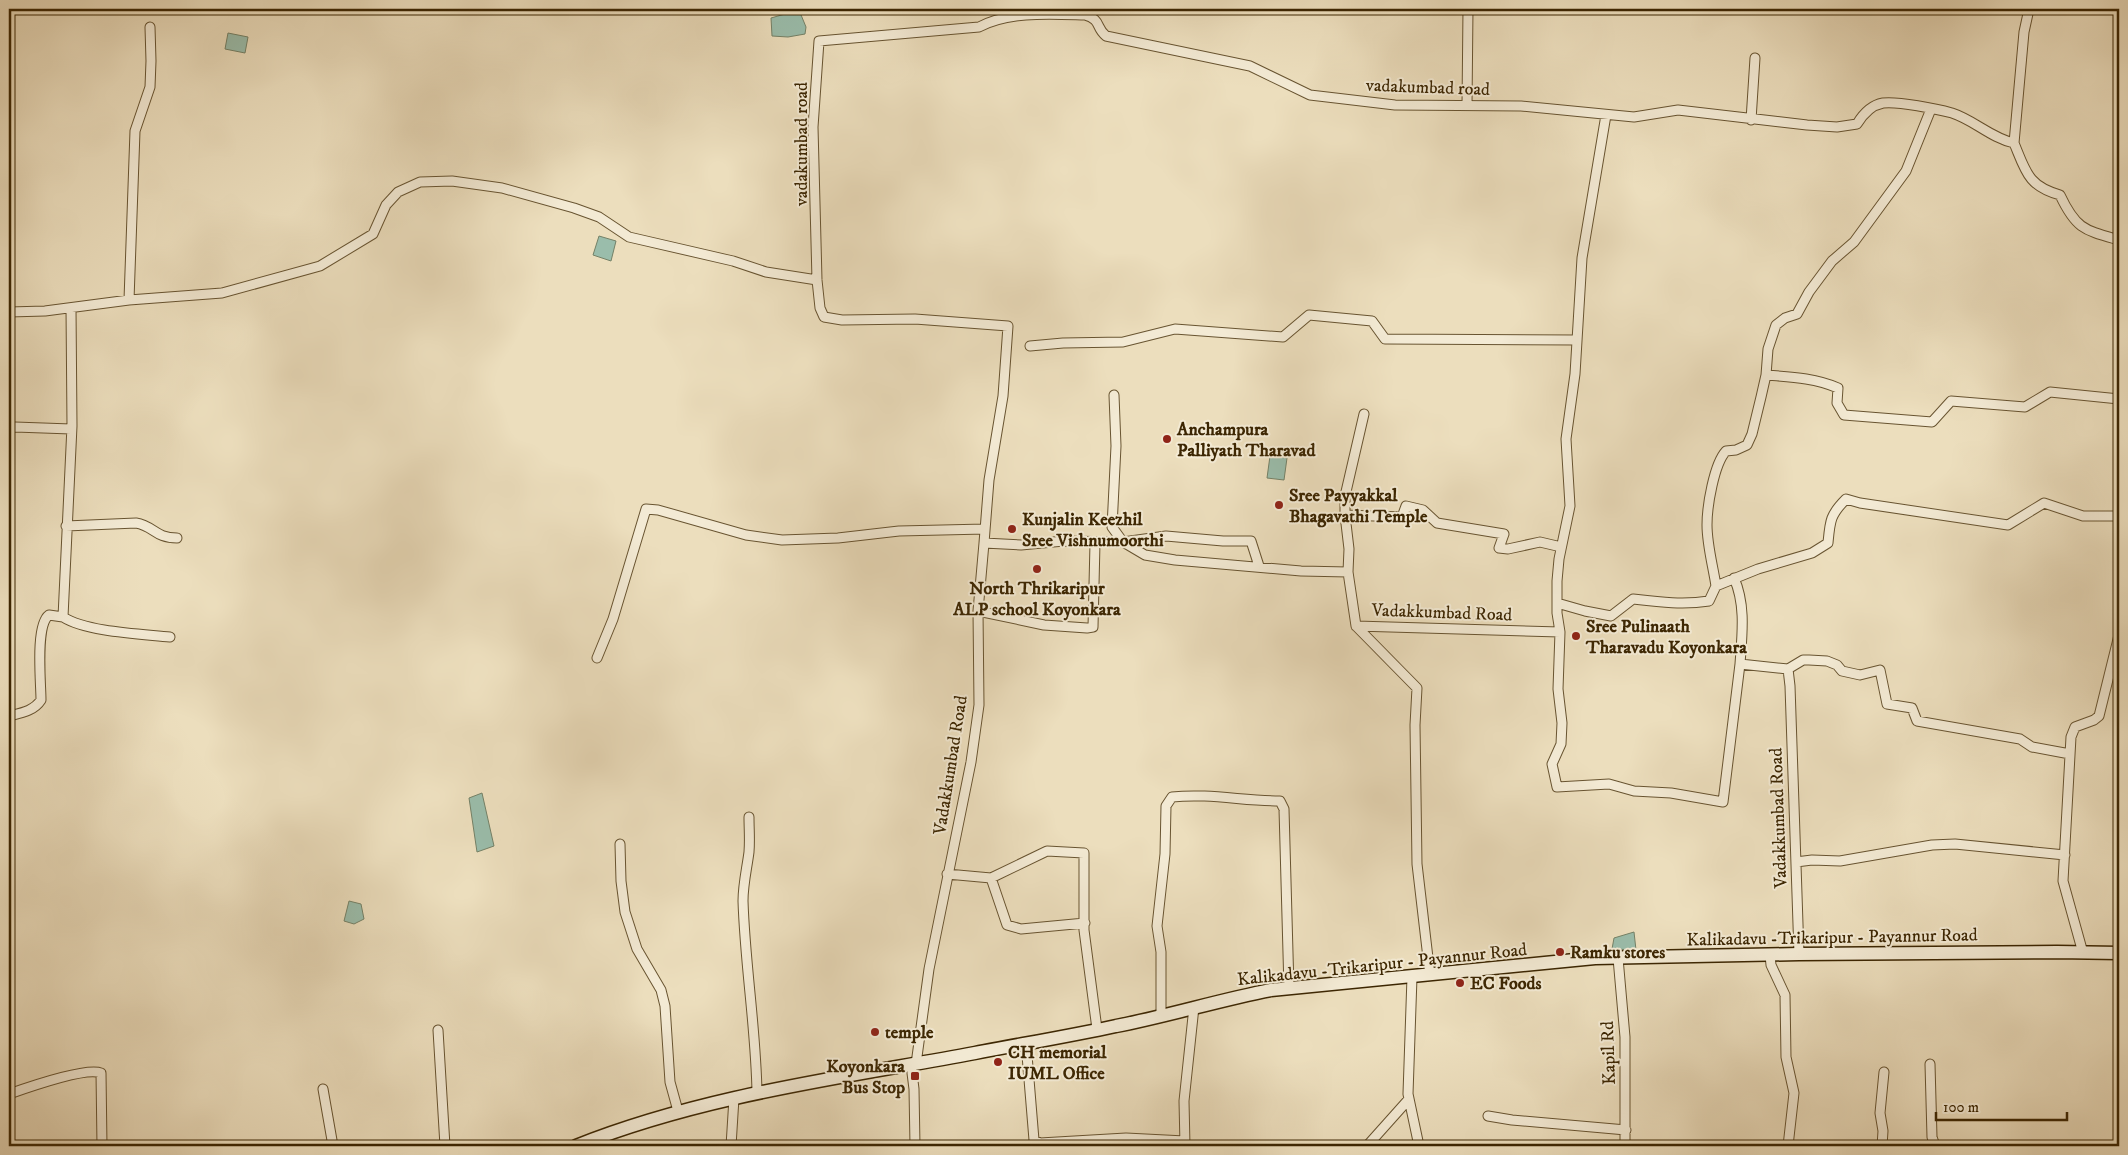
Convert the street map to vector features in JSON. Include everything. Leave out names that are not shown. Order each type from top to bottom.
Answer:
[{"type":"main road","name":"Kalikadavu -Trikaripur - Payannur Road","points":[[583,1145],[615,1130],[678,1111],[734,1098],[813,1081],[1116,1027],[1194,1007],[1289,988],[1618,958],[1770,954],[2119,954]]},
{"type":"street","points":[[1467,105],[1468,9]]},
{"type":"street","points":[[2029,9],[2024,32],[2014,143],[2032,182],[2039,188],[2060,195],[2070,216],[2080,225],[2095,233],[2119,240]]},
{"type":"street","name":"vadakumbad road","points":[[984,543],[990,480],[1003,396],[1008,326],[915,319],[828,319],[824,317],[820,308],[817,280],[813,127],[819,41],[979,27],[994,19],[1062,14],[1085,15],[1094,18],[1098,22],[1106,36],[1250,66],[1310,95],[1395,105],[1530,106],[1634,117],[1678,110],[1751,120],[1837,127],[1857,124],[1862,115],[1883,103],[1912,105],[1953,114],[2002,140],[2014,143]]},
{"type":"street","points":[[129,300],[135,131],[150,88],[150,27]]},
{"type":"street","points":[[1751,120],[1755,58]]},
{"type":"street","points":[[1557,603],[1612,616],[1633,599],[1662,603],[1709,601],[1716,586],[1707,525],[1713,482],[1720,457],[1726,451],[1736,450],[1747,445],[1752,434],[1766,376],[1768,350],[1776,324],[1797,314],[1809,292],[1832,262],[1854,242],[1872,220],[1906,171],[1932,109]]},
{"type":"street","points":[[1606,115],[1582,258],[1575,374],[1566,439],[1570,506],[1560,559],[1557,603],[1560,632],[1558,689],[1562,724],[1561,744],[1552,764],[1557,787],[1609,784],[1634,791],[1671,793],[1723,802],[1740,664],[1743,621],[1738,586],[1734,578]]},
{"type":"street","points":[[9,312],[71,308],[129,300],[222,293],[320,266],[374,234],[386,205],[398,192],[420,182],[452,181],[502,188],[599,217],[629,237],[733,261],[766,272],[817,280]]},
{"type":"street","points":[[63,617],[71,429],[71,308]]},
{"type":"street","points":[[1030,346],[1063,343],[1123,342],[1175,329],[1283,337],[1309,315],[1372,321],[1385,339],[1576,340]]},
{"type":"street","points":[[1766,376],[1804,378],[1824,382],[1838,388],[1837,402],[1844,415],[1932,422],[1951,401],[2024,407],[2050,392],[2119,399]]},
{"type":"street","points":[[1114,396],[1116,446],[1112,528],[1123,542],[1145,555],[1175,560],[1302,571],[1348,572]]},
{"type":"street","name":"Vadakkumbad Road","points":[[1364,414],[1345,496],[1349,549],[1348,572],[1356,626],[1560,632]]},
{"type":"street","points":[[9,428],[14,426],[71,429]]},
{"type":"street","points":[[1716,586],[1734,578],[1812,553],[1824,547],[1828,543],[1830,520],[1836,509],[1846,499],[1860,503],[2008,525],[2044,503],[2083,516],[2119,516]]},
{"type":"street","points":[[1345,515],[1402,517],[1406,506],[1423,510],[1437,523],[1504,534],[1499,548],[1508,549],[1540,542],[1557,546]]},
{"type":"street","points":[[597,658],[613,619],[646,509],[658,510],[746,535],[782,540],[838,538],[899,532],[985,529]]},
{"type":"street","points":[[66,526],[136,523],[144,524],[157,535],[177,538]]},
{"type":"street","points":[[984,543],[1021,545],[1064,541],[1123,542],[1166,536],[1223,541],[1251,541],[1259,566]]},
{"type":"street","name":"Vadakkumbad Road","points":[[915,1146],[913,1064],[929,969],[971,762],[980,705],[978,611],[984,543]]},
{"type":"street","points":[[978,611],[1044,625],[1093,627],[1095,543]]},
{"type":"street","points":[[9,716],[30,710],[42,700],[40,636],[42,623],[48,615],[63,617],[69,621],[101,629],[170,637]]},
{"type":"street","points":[[1356,626],[1417,688],[1415,725],[1417,864],[1430,975]]},
{"type":"street","points":[[2083,953],[2063,881],[2072,730],[2099,716],[2116,666],[2119,635]]},
{"type":"street","points":[[1740,664],[1788,669],[1803,660],[1809,660],[1827,661],[1837,665],[1842,671],[1860,675],[1880,670],[1887,704],[1912,708],[1917,721],[2020,739],[2032,747],[2070,754]]},
{"type":"street","name":"Vadakkumbad Road","points":[[1788,669],[1800,954]]},
{"type":"street","points":[[1161,1015],[1161,952],[1157,926],[1165,854],[1166,806],[1172,797],[1280,801],[1284,809],[1289,988]]},
{"type":"street","points":[[749,817],[750,845],[745,868],[743,899],[746,964],[757,1093]]},
{"type":"street","points":[[620,844],[621,881],[625,912],[638,950],[662,990],[670,1082],[678,1111]]},
{"type":"street","points":[[1796,862],[1840,860],[1932,845],[1955,844],[2065,855]]},
{"type":"street","points":[[947,874],[991,878],[1047,851],[1084,853],[1084,923],[1098,1029]]},
{"type":"street","points":[[991,878],[1007,925],[1021,928],[1084,923]]},
{"type":"street","points":[[1770,954],[1772,965],[1785,995],[1786,1057],[1794,1093],[1788,1146]]},
{"type":"street","name":"Kapil Rd","points":[[1618,958],[1625,1037],[1625,1146]]},
{"type":"street","points":[[1412,976],[1409,1099],[1418,1146]]},
{"type":"street","points":[[1026,1043],[1034,1140],[1040,1143],[1126,1138],[1185,1143],[1185,1085],[1194,1007]]},
{"type":"street","points":[[438,1030],[445,1146]]},
{"type":"street","points":[[1930,1064],[1932,1137],[1935,1146]]},
{"type":"street","points":[[9,1094],[87,1072],[101,1073],[102,1146]]},
{"type":"street","points":[[1882,1146],[1883,1130],[1880,1113],[1884,1072]]},
{"type":"street","points":[[323,1089],[334,1146]]},
{"type":"street","points":[[731,1146],[734,1098]]},
{"type":"street","points":[[1367,1146],[1409,1099]]},
{"type":"street","points":[[1488,1116],[1512,1120],[1626,1130]]},
{"type":"shaded area","points":[[799,10],[806,27],[805,34],[788,37],[772,36],[771,18]]},
{"type":"shaded area","points":[[228,33],[248,37],[245,53],[225,49]]},
{"type":"shaded area","points":[[599,236],[616,241],[611,261],[593,255]]},
{"type":"shaded area","points":[[1270,456],[1287,458],[1284,480],[1267,478]]},
{"type":"shaded area","points":[[482,793],[494,846],[477,852],[469,798]]},
{"type":"shaded area","points":[[349,901],[361,904],[364,919],[354,924],[344,921]]},
{"type":"shaded area","points":[[1634,932],[1636,950],[1612,949],[1614,938]]},
{"type":"place","name":"Anchampura Palliyath Tharavad","points":[[1167,439]]},
{"type":"place","name":"Sree Payyakkal Bhagavathi Temple","points":[[1279,505]]},
{"type":"place","name":"Kunjalin Keezhil Sree Vishnumoorthi","points":[[1012,529]]},
{"type":"place","name":"North Thrikaripur ALP school Koyonkara","points":[[1037,569]]},
{"type":"place","name":"Sree Pulinaath Tharavadu Koyonkara","points":[[1576,636]]},
{"type":"place","name":"Ramku stores","points":[[1560,952]]},
{"type":"place","name":"EC Foods","points":[[1460,983]]},
{"type":"place","name":"temple","points":[[875,1032]]},
{"type":"place","name":"CH memorial IUML Office","points":[[998,1062]]},
{"type":"place","name":"Koyonkara Bus Stop","points":[[915,1076]]}]
